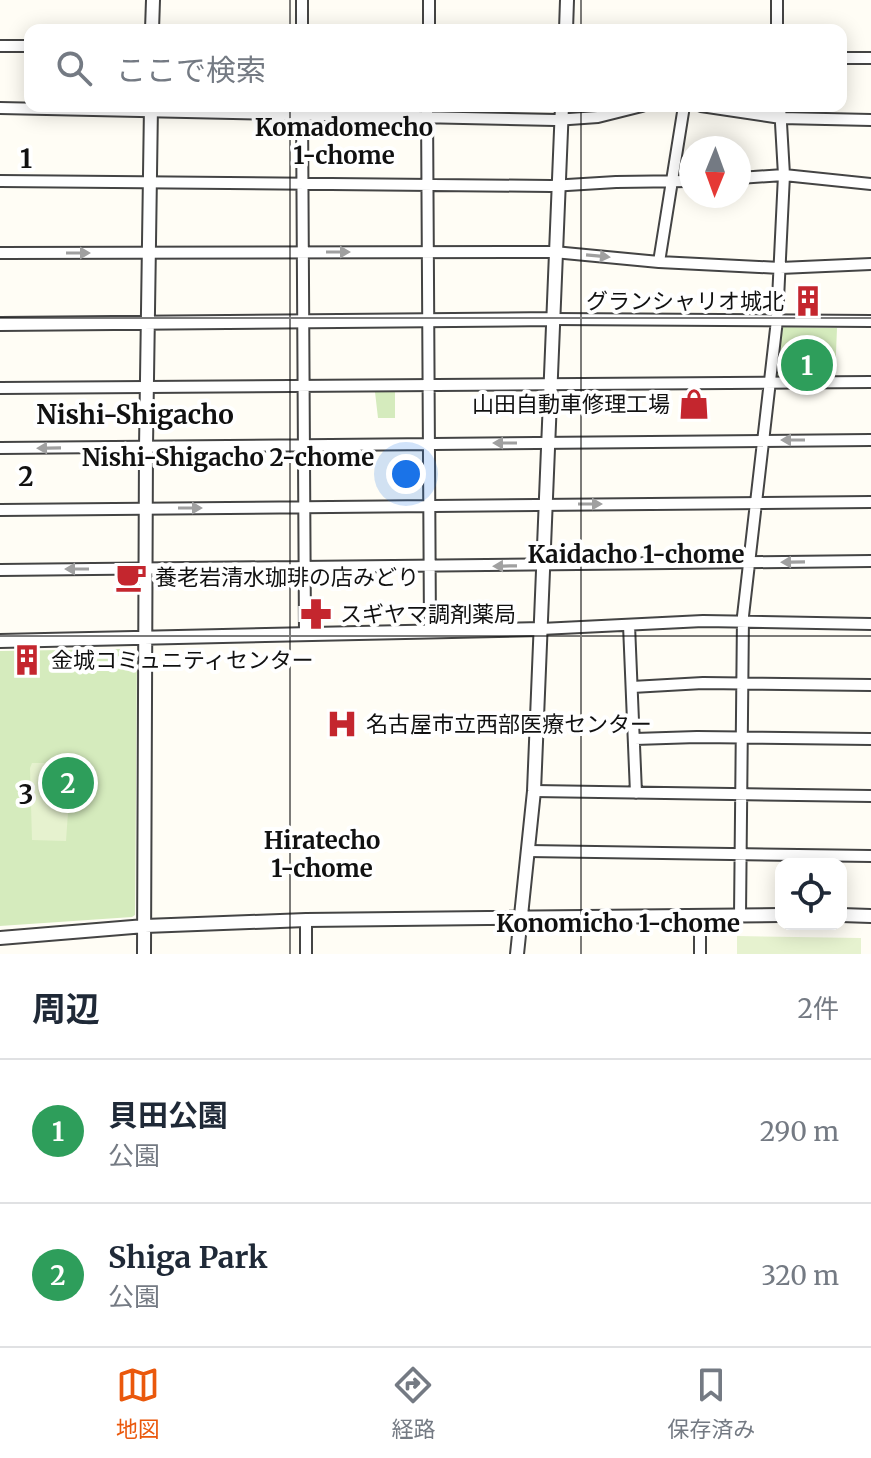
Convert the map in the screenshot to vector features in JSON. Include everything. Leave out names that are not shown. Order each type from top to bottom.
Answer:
[{"type":"street","points":[[152,24],[153,0]]},
{"type":"street","points":[[302,0],[302,24]]},
{"type":"street","points":[[429,0],[429,24]]},
{"type":"street","points":[[566,24],[567,0]]},
{"type":"street","points":[[777,0],[777,24]]},
{"type":"street","points":[[0,46],[24,46]]},
{"type":"street","points":[[847,58],[871,58]]},
{"type":"street","points":[[0,108],[24,108]]},
{"type":"street","points":[[144,954],[151,112]]},
{"type":"street","points":[[302,112],[305,635]]},
{"type":"street","points":[[430,631],[427,112],[562,112],[598,117],[618,112]]},
{"type":"street","points":[[517,954],[534,791],[562,112]]},
{"type":"street","points":[[659,262],[683,112]]},
{"type":"street","points":[[740,915],[743,623],[777,320],[784,175],[780,112],[871,120]]},
{"type":"street","points":[[751,177],[784,175],[871,184]]},
{"type":"street","points":[[0,181],[558,186],[679,182]]},
{"type":"street","points":[[0,253],[554,252],[659,262],[780,268],[871,264]]},
{"type":"street","points":[[0,324],[553,319],[871,321]]},
{"type":"street","points":[[0,388],[871,382]]},
{"type":"street","points":[[0,448],[871,440]]},
{"type":"street","points":[[0,510],[871,502]]},
{"type":"street","points":[[0,570],[871,561]]},
{"type":"street","points":[[0,641],[541,629],[703,621],[871,624]]},
{"type":"street","points":[[629,625],[636,793]]},
{"type":"street","points":[[632,687],[743,683],[871,685]]},
{"type":"street","points":[[635,739],[871,739]]},
{"type":"street","points":[[534,791],[871,796]]},
{"type":"street","points":[[528,851],[871,856]]},
{"type":"street","points":[[700,915],[700,954]]},
{"type":"street","points":[[0,938],[145,926],[306,920],[775,915]]},
{"type":"street","points":[[847,915],[871,916]]},
{"type":"street","points":[[306,920],[306,954]]},
{"type":"green space","points":[[783,327],[837,328],[835,378],[776,379]]},
{"type":"green space","points":[[395,391],[395,418],[378,418],[375,392]]},
{"type":"green space","points":[[122,649],[137,655],[135,915],[0,926],[0,651]]},
{"type":"green space","points":[[32,763],[75,763],[66,841],[32,840]]},
{"type":"green space","points":[[737,936],[861,938],[861,954],[737,954]]},
{"type":"place","name":"グランシャリオ城北","points":[[808,301]]},
{"type":"place","name":"貝田公園","points":[[807,365]]},
{"type":"place","name":"山田自動車修理工場","points":[[694,404]]},
{"type":"place","name":"養老岩清水珈琲の店みどり","points":[[131,577]]},
{"type":"place","name":"スギヤマ調剤薬局","points":[[316,614]]},
{"type":"place","name":"金城コミュニティセンター","points":[[27,660]]},
{"type":"place","name":"名古屋市立西部医療センター","points":[[342,724]]},
{"type":"place","name":"Shiga Park","points":[[68,783]]},
{"type":"district","name":"Komadomecho 1-chome","points":[[344,142]]},
{"type":"district","name":"Nishi-Shigacho","points":[[135,415]]},
{"type":"district","name":"Nishi-Shigacho 2-chome","points":[[228,458]]},
{"type":"district","name":"Kaidacho 1-chome","points":[[636,555]]},
{"type":"district","name":"Hiratecho 1-chome","points":[[322,855]]},
{"type":"district","name":"Konomicho 1-chome","points":[[618,924]]}]
